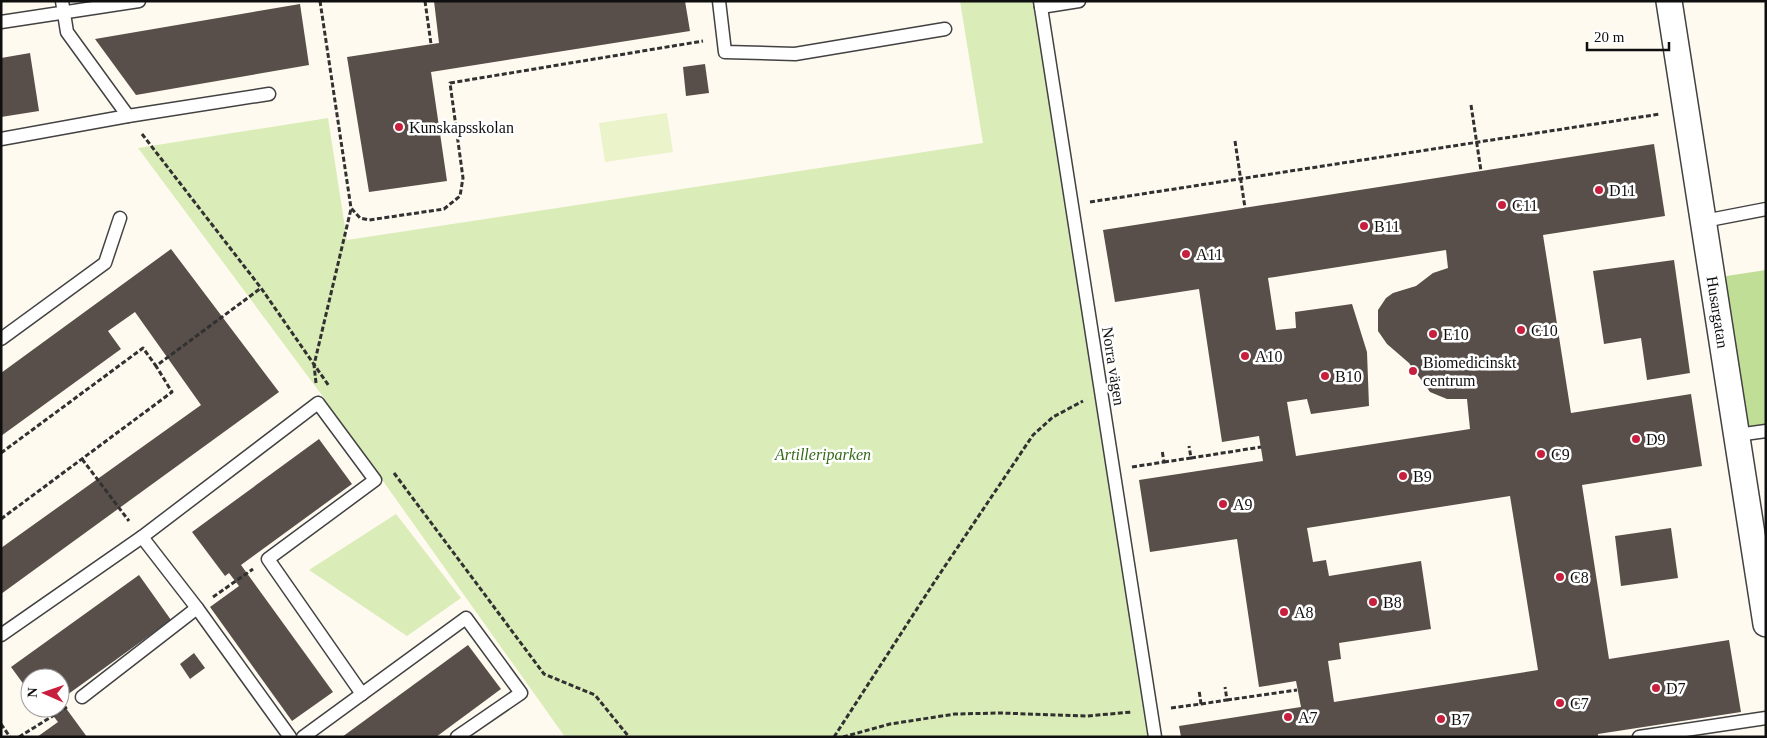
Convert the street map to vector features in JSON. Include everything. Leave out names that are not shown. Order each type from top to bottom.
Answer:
[{"type":"street","name":"Husargatan","points":[[1669,1],[1766,624]]},
{"type":"lane","points":[[1,22],[63,7],[139,1]]},
{"type":"lane","points":[[719,1],[725,52],[795,54],[945,29]]},
{"type":"lane","points":[[1041,4],[1079,1]]},
{"type":"lane","name":"Norra vägen","points":[[1041,4],[1155,737]]},
{"type":"lane","points":[[63,7],[66,32],[128,116]]},
{"type":"lane","points":[[1,139],[128,116],[269,94]]},
{"type":"lane","points":[[1704,221],[1766,209]]},
{"type":"lane","points":[[1,340],[104,263],[120,218]]},
{"type":"lane","points":[[1,635],[142,537],[318,403],[375,480],[268,559],[362,694]]},
{"type":"lane","points":[[1737,435],[1766,431]]},
{"type":"lane","points":[[142,537],[197,608],[290,737]]},
{"type":"lane","points":[[82,697],[197,608]]},
{"type":"lane","points":[[304,737],[466,618],[521,693],[456,737]]},
{"type":"lane","points":[[1639,737],[1766,718]]},
{"type":"path","points":[[314,365],[351,208],[320,1]]},
{"type":"path","points":[[425,1],[431,44]]},
{"type":"path","points":[[351,208],[360,218],[369,220],[444,209],[460,196],[463,178],[450,83],[724,37]]},
{"type":"path","points":[[1471,105],[1481,171]]},
{"type":"path","points":[[1072,205],[1686,110]]},
{"type":"path","points":[[128,116],[260,288],[332,389]]},
{"type":"path","points":[[1235,141],[1245,208]]},
{"type":"path","points":[[156,366],[260,288]]},
{"type":"path","points":[[1,453],[143,348],[172,392],[1,519]]},
{"type":"path","points":[[834,737],[934,582],[1033,435],[1052,418],[1101,391]]},
{"type":"path","points":[[1189,446],[1190,458]]},
{"type":"path","points":[[1114,470],[1261,447]]},
{"type":"path","points":[[1162,450],[1164,462]]},
{"type":"path","points":[[82,459],[142,537]]},
{"type":"path","points":[[391,468],[544,674],[595,695],[629,737]]},
{"type":"path","points":[[197,608],[268,559]]},
{"type":"path","points":[[1225,686],[1227,700]]},
{"type":"path","points":[[1199,690],[1201,704]]},
{"type":"path","points":[[843,737],[890,724],[955,714],[1000,712],[1087,716],[1151,711],[1298,690]]},
{"type":"path","points":[[19,737],[82,697]]},
{"type":"path","points":[[1,724],[10,737]]},
{"type":"green space","name":"Artilleriparken","points":[[960,1],[1040,1],[1155,737],[565,737],[324,398],[138,148],[328,118],[347,240],[983,143]]},
{"type":"green space","points":[[667,113],[673,152],[605,162],[599,123]]},
{"type":"green space","points":[[1766,270],[1766,431],[1737,435],[1713,278]]},
{"type":"green space","points":[[396,514],[461,598],[407,636],[309,570]]},
{"type":"building","name":"Kunskapsskolan","points":[[434,1],[685,1],[690,31],[431,72],[447,181],[369,192],[347,57],[439,43]]},
{"type":"building","points":[[300,4],[309,65],[136,95],[95,39]]},
{"type":"building","points":[[30,53],[39,111],[1,117],[1,58]]},
{"type":"building","points":[[705,64],[709,93],[686,96],[683,67]]},
{"type":"building","points":[[1654,144],[1665,216],[1543,235],[1571,413],[1691,394],[1702,466],[1582,485],[1609,659],[1729,640],[1741,712],[1598,734],[1598,737],[1181,737],[1179,726],[1301,707],[1296,681],[1259,687],[1237,539],[1150,552],[1139,480],[1263,461],[1259,436],[1222,442],[1199,289],[1115,302],[1103,230]],"holes":[[[1446,250],[1448,268],[1433,273],[1416,286],[1393,293],[1386,298],[1378,310],[1378,331],[1387,344],[1409,363],[1430,392],[1447,399],[1467,399],[1470,429],[1296,456],[1287,402],[1307,399],[1311,414],[1369,406],[1367,352],[1352,304],[1295,312],[1296,328],[1276,330],[1268,278]],[[1510,496],[1538,670],[1334,702],[1328,661],[1341,659],[1339,643],[1431,629],[1421,561],[1329,576],[1326,560],[1313,562],[1307,528]]]},
{"type":"building","points":[[171,249],[279,392],[1,594],[1,548],[201,405],[135,312],[108,331],[121,349],[1,436],[1,373]]},
{"type":"building","points":[[1674,260],[1690,373],[1647,380],[1641,338],[1604,344],[1593,271]]},
{"type":"building","points":[[319,439],[352,484],[241,565],[333,692],[292,721],[210,607],[239,586],[229,573],[225,576],[192,532]]},
{"type":"building","points":[[1671,528],[1678,578],[1621,586],[1615,536]]},
{"type":"building","points":[[139,575],[171,620],[70,693],[70,668],[20,668],[20,679],[11,667]]},
{"type":"building","points":[[468,645],[501,689],[436,737],[342,737]]},
{"type":"building","points":[[194,653],[205,668],[190,679],[180,664]]},
{"type":"building","points":[[70,714],[87,737],[37,737],[58,722],[55,718],[70,718]]},
{"type":"place","name":"Kunskapsskolan","points":[[399,127]]},
{"type":"place","name":"D11","points":[[1599,190]]},
{"type":"place","name":"C11","points":[[1502,205]]},
{"type":"place","name":"B11","points":[[1364,226]]},
{"type":"place","name":"A11","points":[[1186,254]]},
{"type":"place","name":"C10","points":[[1521,330]]},
{"type":"place","name":"E10","points":[[1433,334]]},
{"type":"place","name":"A10","points":[[1245,356]]},
{"type":"place","name":"Biomedicinskt centrum","points":[[1413,371]]},
{"type":"place","name":"B10","points":[[1325,376]]},
{"type":"place","name":"D9","points":[[1636,439]]},
{"type":"place","name":"C9","points":[[1541,454]]},
{"type":"place","name":"B9","points":[[1403,476]]},
{"type":"place","name":"A9","points":[[1223,504]]},
{"type":"place","name":"C8","points":[[1560,577]]},
{"type":"place","name":"B8","points":[[1373,602]]},
{"type":"place","name":"A8","points":[[1284,612]]},
{"type":"place","name":"D7","points":[[1656,688]]},
{"type":"place","name":"C7","points":[[1560,703]]},
{"type":"place","name":"A7","points":[[1288,717]]},
{"type":"place","name":"B7","points":[[1441,719]]}]
